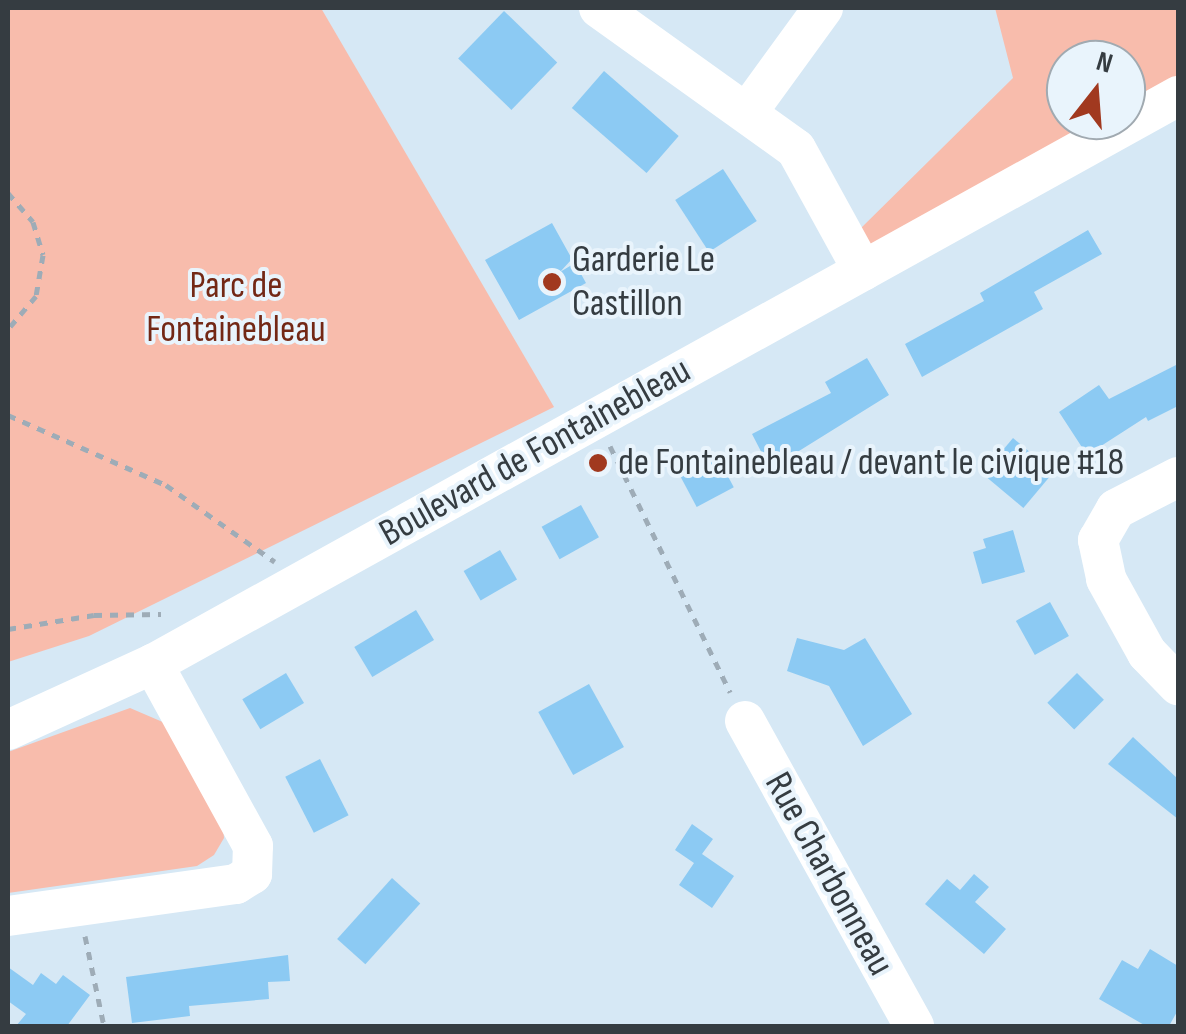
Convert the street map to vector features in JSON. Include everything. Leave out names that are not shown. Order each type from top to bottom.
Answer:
[{"type":"street","points":[[603,8],[748,110],[796,149],[863,271]]},
{"type":"street","points":[[748,110],[823,8]]},
{"type":"street","name":"Boulevard de Fontainebleau","points":[[8,730],[154,664],[1178,96]]},
{"type":"street","points":[[1178,477],[1116,509],[1098,540],[1106,579],[1147,652],[1178,685]]},
{"type":"street","points":[[8,916],[236,884],[256,865],[253,846],[154,664]]},
{"type":"street","name":"Rue Charbonneau","points":[[745,721],[914,1026]]},
{"type":"path","points":[[8,193],[33,222],[43,255],[36,296],[8,329]]},
{"type":"path","points":[[8,415],[166,485],[300,582]]},
{"type":"path","points":[[596,418],[745,721]]},
{"type":"path","points":[[8,629],[94,615],[160,614]]},
{"type":"path","points":[[80,906],[104,1026]]},
{"type":"green space","name":"Parc de Fontainebleau","points":[[8,8],[321,8],[554,407],[89,636],[8,662]]},
{"type":"green space","points":[[995,8],[1178,8],[1178,100],[1146,117],[1146,40],[1046,40],[1046,140],[1104,140],[863,271],[860,229],[1013,78]]},
{"type":"green space","points":[[130,708],[165,723],[222,816],[224,838],[214,855],[197,866],[8,893],[8,752]]},
{"type":"building","points":[[504,11],[557,62],[511,110],[458,58]]},
{"type":"building","points":[[604,71],[679,136],[647,173],[572,108]]},
{"type":"building","points":[[723,169],[757,221],[709,252],[675,200]]},
{"type":"building","points":[[552,223],[572,259],[560,272],[575,263],[586,283],[519,320],[485,260]]},
{"type":"building","points":[[1088,230],[1102,254],[1034,292],[1043,309],[922,377],[905,344],[984,301],[980,293]]},
{"type":"building","points":[[867,358],[889,395],[770,469],[752,434],[831,393],[825,382]]},
{"type":"building","points":[[1178,364],[1178,406],[1148,421],[1146,417],[1087,455],[1059,412],[1099,385],[1109,399]]},
{"type":"building","points":[[1013,438],[1054,472],[1023,508],[983,474]]},
{"type":"building","points":[[715,452],[734,487],[697,507],[678,472]]},
{"type":"building","points":[[581,505],[599,537],[560,559],[542,527]]},
{"type":"building","points":[[1013,530],[1025,572],[982,584],[973,552],[986,548],[983,539]]},
{"type":"building","points":[[500,550],[517,579],[481,600],[464,571]]},
{"type":"building","points":[[1050,602],[1069,636],[1035,655],[1016,621]]},
{"type":"building","points":[[416,610],[434,640],[372,677],[354,647]]},
{"type":"building","points":[[797,638],[844,650],[865,638],[912,714],[863,746],[829,686],[787,671]]},
{"type":"building","points":[[286,673],[304,703],[260,729],[242,699]]},
{"type":"building","points":[[1077,673],[1104,700],[1074,730],[1047,703]]},
{"type":"building","points":[[589,684],[624,747],[573,775],[538,712]]},
{"type":"building","points":[[1133,737],[1178,779],[1178,819],[1108,764]]},
{"type":"building","points":[[320,759],[349,815],[314,833],[285,777]]},
{"type":"building","points":[[692,824],[713,839],[702,854],[734,876],[712,908],[679,885],[694,863],[675,850]]},
{"type":"building","points":[[974,874],[989,887],[975,902],[1006,929],[984,954],[925,904],[947,879],[960,890]]},
{"type":"building","points":[[392,878],[420,903],[365,964],[337,939]]},
{"type":"building","points":[[1150,949],[1178,966],[1178,1010],[1169,1026],[1146,1026],[1099,999],[1122,960],[1138,969]]},
{"type":"building","points":[[288,955],[290,981],[268,982],[269,999],[189,1006],[190,1016],[132,1023],[126,977]]},
{"type":"building","points":[[8,967],[33,985],[41,973],[56,984],[63,975],[90,995],[67,1026],[16,1026],[26,1014],[8,1001]]},
{"type":"place","name":"Garderie Le Castillon","points":[[552,282]]},
{"type":"place","name":"de Fontainebleau / devant le civique #18","points":[[598,463]]}]
